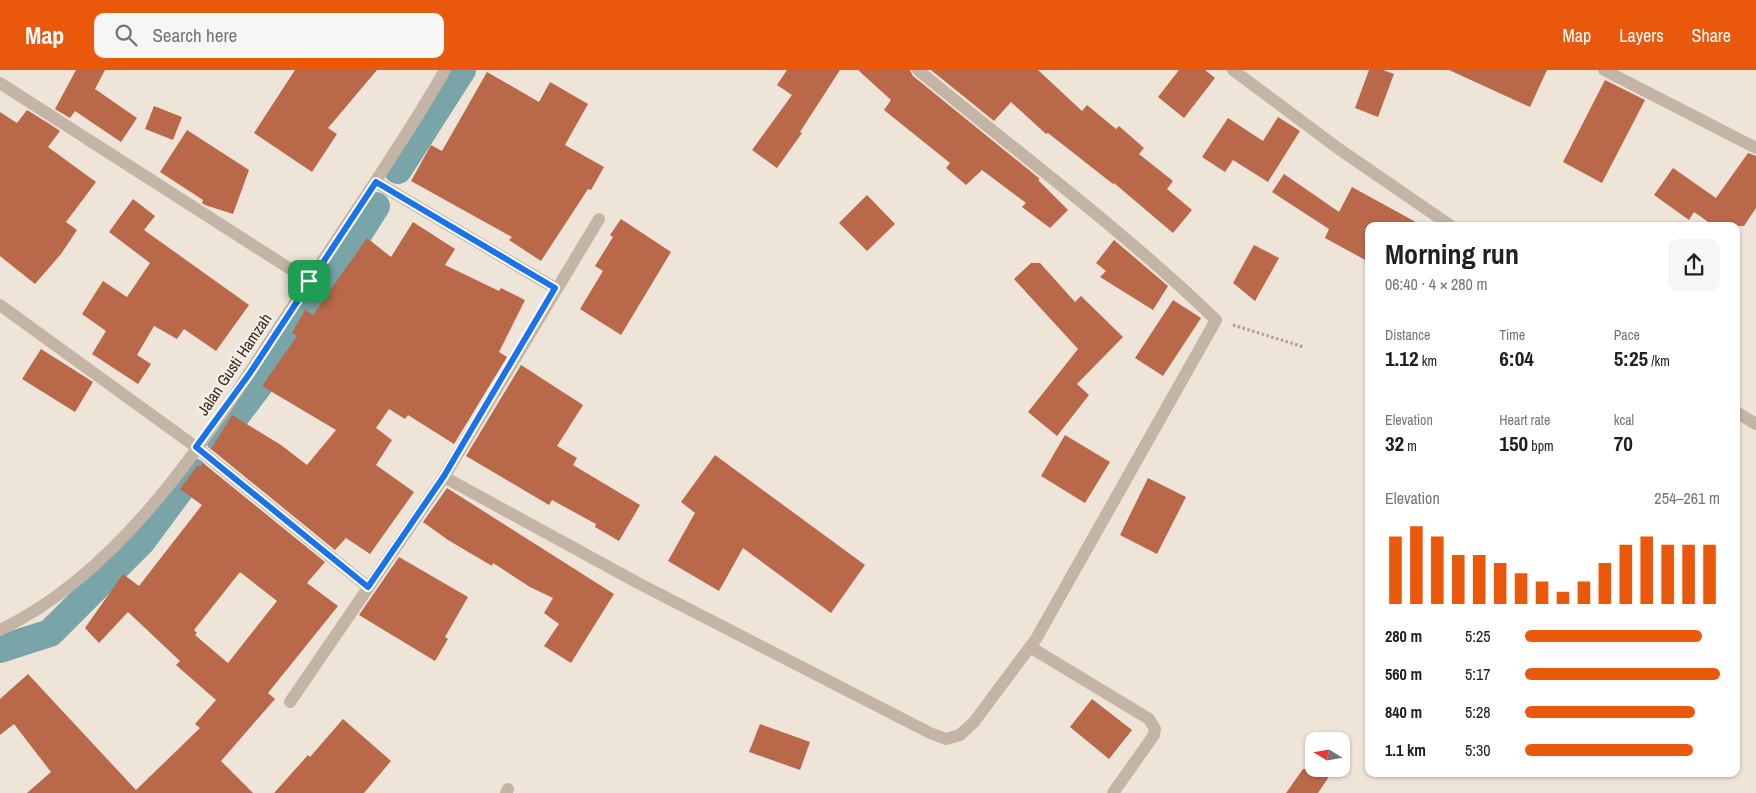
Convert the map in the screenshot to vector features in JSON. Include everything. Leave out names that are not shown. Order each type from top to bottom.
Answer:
[{"type":"street","name":"Jalan Gusti Hamzah","points":[[0,630],[18,621],[75,583],[143,516],[250,373],[376,182],[445,70]]},
{"type":"street","points":[[444,476],[638,583],[946,739],[960,735],[974,722],[1030,647],[1216,320],[1181,286],[918,70]]},
{"type":"street","points":[[1233,70],[1339,149],[1445,222]]},
{"type":"street","points":[[1604,70],[1756,148]]},
{"type":"street","points":[[0,83],[309,281]]},
{"type":"street","points":[[376,182],[555,288]]},
{"type":"street","points":[[290,702],[444,476],[555,288],[599,219]]},
{"type":"street","points":[[0,305],[196,447],[368,587]]},
{"type":"street","points":[[1740,414],[1756,424]]},
{"type":"street","points":[[1030,647],[1150,719],[1153,724],[1154,735],[1113,793]]},
{"type":"path","points":[[1216,320],[1304,348]]},
{"type":"building","points":[[76,70],[105,70],[95,89],[137,118],[121,142],[75,111],[70,118],[55,109]]},
{"type":"building","points":[[295,70],[377,70],[328,128],[337,134],[312,172],[254,133]]},
{"type":"building","points":[[787,70],[840,70],[800,132],[802,133],[777,168],[752,150],[792,95],[777,85]]},
{"type":"building","points":[[858,70],[910,70],[913,76],[1040,179],[1038,180],[1068,210],[1050,228],[1022,207],[1026,203],[982,170],[966,185],[946,168],[950,163],[884,110],[891,100]]},
{"type":"building","points":[[931,70],[1038,70],[1082,111],[1087,105],[1116,129],[1119,126],[1144,148],[1139,154],[1173,181],[1167,189],[1192,210],[1173,233],[1114,183],[1048,133],[1046,134],[1011,102],[994,121]]},
{"type":"building","points":[[1179,70],[1205,70],[1215,78],[1184,118],[1158,97]]},
{"type":"building","points":[[1369,70],[1383,70],[1394,74],[1378,117],[1355,108]]},
{"type":"building","points":[[1449,70],[1547,70],[1530,107]]},
{"type":"building","points":[[487,72],[539,102],[550,82],[588,104],[565,145],[604,167],[591,190],[588,189],[541,261],[509,240],[512,237],[411,181],[431,145],[442,151]]},
{"type":"building","points":[[1605,80],[1645,100],[1602,183],[1563,162]]},
{"type":"building","points":[[154,106],[182,117],[173,140],[145,129]]},
{"type":"building","points":[[27,110],[60,131],[48,147],[96,182],[66,222],[77,230],[61,254],[35,284],[0,256],[0,112],[17,123]]},
{"type":"building","points":[[1278,117],[1300,131],[1268,182],[1233,160],[1225,172],[1202,157],[1228,118],[1263,141]]},
{"type":"building","points":[[187,130],[249,170],[233,214],[205,205],[202,203],[203,200],[160,172]]},
{"type":"building","points":[[1748,153],[1756,156],[1756,208],[1744,226],[1740,226],[1740,222],[1708,222],[1694,212],[1689,220],[1654,195],[1673,168],[1716,198]]},
{"type":"building","points":[[1284,174],[1339,212],[1352,187],[1416,222],[1365,222],[1365,260],[1325,238],[1329,229],[1272,192]]},
{"type":"building","points":[[867,195],[895,224],[867,251],[839,223]]},
{"type":"building","points":[[133,199],[155,216],[144,230],[249,305],[216,351],[184,329],[177,339],[154,326],[137,355],[151,364],[138,384],[92,354],[106,331],[82,314],[103,281],[127,297],[150,263],[109,232]]},
{"type":"building","points":[[621,219],[671,252],[621,335],[580,309],[603,271],[595,266],[613,237],[610,235]]},
{"type":"building","points":[[413,222],[455,249],[445,265],[499,291],[501,288],[525,300],[499,352],[507,357],[454,444],[408,415],[405,419],[389,409],[376,428],[392,440],[376,465],[414,492],[370,554],[346,538],[335,550],[211,449],[232,415],[281,445],[307,465],[336,430],[262,386],[297,336],[292,333],[305,310],[313,315],[367,238],[391,257]]},
{"type":"building","points":[[1114,240],[1168,286],[1153,310],[1100,277],[1106,271],[1096,263]]},
{"type":"building","points":[[1254,245],[1279,258],[1255,301],[1233,283]]},
{"type":"building","points":[[1031,263],[1040,263],[1075,302],[1081,296],[1123,337],[1077,384],[1089,395],[1057,436],[1028,412],[1078,349],[1014,279]]},
{"type":"building","points":[[1173,300],[1201,318],[1163,376],[1135,358]]},
{"type":"building","points":[[41,349],[93,382],[75,412],[22,379]]},
{"type":"building","points":[[521,365],[583,405],[557,446],[577,458],[573,465],[640,505],[619,541],[595,527],[596,524],[552,500],[549,505],[466,456]]},
{"type":"building","points":[[1065,435],[1110,462],[1085,503],[1041,476]]},
{"type":"building","points":[[715,455],[865,565],[831,613],[743,548],[719,591],[668,561],[695,513],[681,502]]},
{"type":"building","points":[[203,463],[325,562],[307,583],[338,606],[268,693],[275,699],[221,761],[253,793],[27,793],[51,772],[14,724],[0,735],[0,699],[28,674],[136,790],[200,728],[195,724],[216,700],[176,665],[180,661],[128,612],[99,643],[85,628],[123,574],[139,586],[202,505],[180,489],[198,465],[200,467]],"holes":[[[240,572],[277,601],[228,663],[195,635],[197,633],[194,630]]]},
{"type":"building","points":[[1148,478],[1186,497],[1157,554],[1120,535]]},
{"type":"building","points":[[447,488],[614,594],[571,663],[544,646],[559,624],[544,613],[553,598],[530,587],[493,563],[492,566],[448,540],[423,522]]},
{"type":"building","points":[[399,557],[468,597],[445,637],[448,639],[435,661],[359,615]]},
{"type":"building","points":[[1092,699],[1132,730],[1109,759],[1070,727]]},
{"type":"building","points":[[343,719],[391,761],[364,793],[274,793],[308,755],[310,757]]},
{"type":"building","points":[[760,724],[810,742],[800,770],[749,752]]},
{"type":"building","points":[[1303,769],[1305,769],[1305,778],[1328,778],[1318,793],[1286,793]]},
{"type":"waterway","points":[[398,170],[462,70]]},
{"type":"waterway","points":[[219,438],[281,356],[376,206]]},
{"type":"waterway","points":[[0,649],[50,633],[142,541],[193,472]]},
{"type":"route","points":[[376,182],[555,288],[444,476],[368,587],[196,447],[250,373],[309,281],[376,182]]}]
